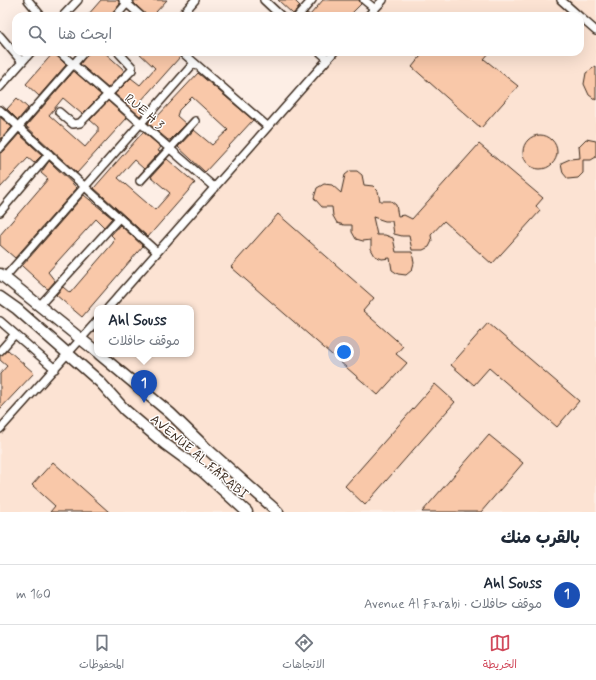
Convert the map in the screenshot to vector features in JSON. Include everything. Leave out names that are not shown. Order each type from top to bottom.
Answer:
[{"type":"street","points":[[28,0],[38,12]]},
{"type":"street","points":[[67,12],[78,0]]},
{"type":"street","points":[[184,12],[195,0]]},
{"type":"street","points":[[264,0],[278,12]]},
{"type":"street","points":[[302,12],[312,0]]},
{"type":"street","points":[[364,0],[375,9]]},
{"type":"street","points":[[372,12],[383,0]]},
{"type":"street","points":[[561,0],[574,12]]},
{"type":"street","points":[[119,12],[126,1],[137,12]]},
{"type":"street","points":[[584,20],[596,31]]},
{"type":"street","points":[[0,36],[12,50]]},
{"type":"street","points":[[17,56],[22,62]]},
{"type":"street","points":[[0,87],[27,56]]},
{"type":"street","name":"RUE H 3","points":[[64,56],[215,188]]},
{"type":"street","points":[[0,148],[80,56]]},
{"type":"street","points":[[59,112],[73,124],[80,123],[132,69],[121,56]]},
{"type":"street","points":[[186,56],[267,126]]},
{"type":"street","points":[[325,56],[328,59]]},
{"type":"street","points":[[111,305],[215,188],[267,126],[331,56]]},
{"type":"street","points":[[94,349],[82,338],[2,276],[85,187],[194,63]]},
{"type":"street","points":[[0,110],[157,252]]},
{"type":"street","points":[[140,181],[195,121]]},
{"type":"street","points":[[0,212],[49,154]]},
{"type":"street","points":[[40,305],[119,218]]},
{"type":"street","name":"AVENUE AL FARABI","points":[[0,297],[100,382],[125,410],[165,444],[202,471],[247,512]]},
{"type":"street","points":[[0,322],[54,369]]},
{"type":"street","points":[[0,429],[94,324]]},
{"type":"street","points":[[0,351],[15,334]]},
{"type":"street","name":"AVENUE AL FARABI","points":[[103,357],[170,413],[205,447],[278,512]]},
{"type":"shaded area","points":[[383,0],[596,0],[596,512],[0,512],[0,430],[94,328],[94,357],[194,357],[194,305],[115,305],[333,56],[584,56],[584,12],[372,12]]},
{"type":"building","points":[[101,0],[118,0],[120,4],[114,12],[90,12]]},
{"type":"building","points":[[134,0],[167,0],[156,12],[142,12],[134,3]]},
{"type":"building","points":[[278,0],[294,0],[300,6],[295,12],[291,12]]},
{"type":"building","points":[[323,0],[359,0],[361,4],[353,12],[313,12]]},
{"type":"building","points":[[50,56],[58,56],[66,65],[39,96],[26,84]]},
{"type":"building","points":[[86,56],[108,56],[124,71],[108,88],[80,64]]},
{"type":"building","points":[[142,56],[180,57],[140,102],[147,108],[140,116],[115,94],[131,78],[140,85],[155,68]]},
{"type":"building","points":[[421,56],[487,56],[484,59],[518,86],[481,128],[412,67]]},
{"type":"building","points":[[596,66],[596,100],[589,95],[584,84],[586,73]]},
{"type":"building","points":[[74,71],[101,95],[82,114],[63,98],[49,115],[85,147],[98,132],[98,127],[90,120],[108,101],[127,118],[77,173],[26,126]]},
{"type":"building","points":[[198,73],[253,120],[205,172],[178,147],[194,130],[212,145],[228,130],[192,97],[179,110],[177,116],[186,124],[170,140],[168,140],[148,123],[155,115],[157,117]]},
{"type":"building","points":[[17,98],[28,108],[18,120],[7,109]]},
{"type":"building","points":[[0,117],[12,127],[0,140]]},
{"type":"building","points":[[143,132],[161,147],[158,151],[160,152],[144,169],[134,160],[118,178],[155,210],[170,193],[151,177],[167,159],[195,183],[148,237],[94,188]]},
{"type":"building","points":[[19,134],[42,155],[34,163],[28,158],[0,188],[0,153],[4,151]]},
{"type":"building","points":[[543,135],[550,137],[555,142],[557,152],[555,162],[550,167],[537,169],[530,167],[525,162],[523,149],[525,142],[530,137]]},
{"type":"building","points":[[586,139],[596,141],[596,157],[591,160],[583,160],[583,173],[578,178],[568,179],[563,173],[561,163],[570,159],[580,158],[579,146]]},
{"type":"building","points":[[479,144],[543,198],[536,206],[540,211],[492,264],[444,221],[431,235],[432,241],[429,247],[423,250],[412,250],[409,236],[394,234],[392,221],[385,221],[373,217],[377,235],[385,235],[393,238],[396,252],[412,252],[414,263],[412,270],[406,275],[398,274],[392,270],[390,258],[382,259],[375,256],[371,249],[371,240],[363,241],[356,239],[352,232],[352,225],[337,223],[333,216],[332,207],[322,207],[314,198],[317,188],[324,184],[332,185],[341,193],[345,175],[350,171],[357,171],[362,175],[364,185],[373,186],[378,191],[380,201],[391,201],[396,205],[398,216],[404,215],[412,219]]},
{"type":"building","points":[[49,161],[77,188],[15,258],[0,245],[0,235],[48,179],[41,173]]},
{"type":"building","points":[[84,195],[112,218],[104,227],[96,219],[48,272],[55,281],[48,289],[22,266]]},
{"type":"building","points":[[278,214],[374,298],[363,311],[403,346],[396,354],[407,363],[378,395],[231,267]]},
{"type":"building","points":[[120,225],[143,246],[82,317],[56,295],[63,287],[70,293],[113,243],[114,238],[111,235]]},
{"type":"building","points":[[488,323],[579,401],[557,427],[489,368],[474,385],[451,365]]},
{"type":"building","points":[[8,350],[34,373],[0,409],[0,374],[7,366],[0,360],[0,356]]},
{"type":"building","points":[[435,384],[455,402],[365,505],[345,486]]},
{"type":"building","points":[[489,435],[523,463],[481,512],[422,512]]},
{"type":"building","points":[[53,462],[109,512],[50,512],[55,506],[32,485]]},
{"type":"place","name":"Ahl Souss","points":[[144,403]]}]
